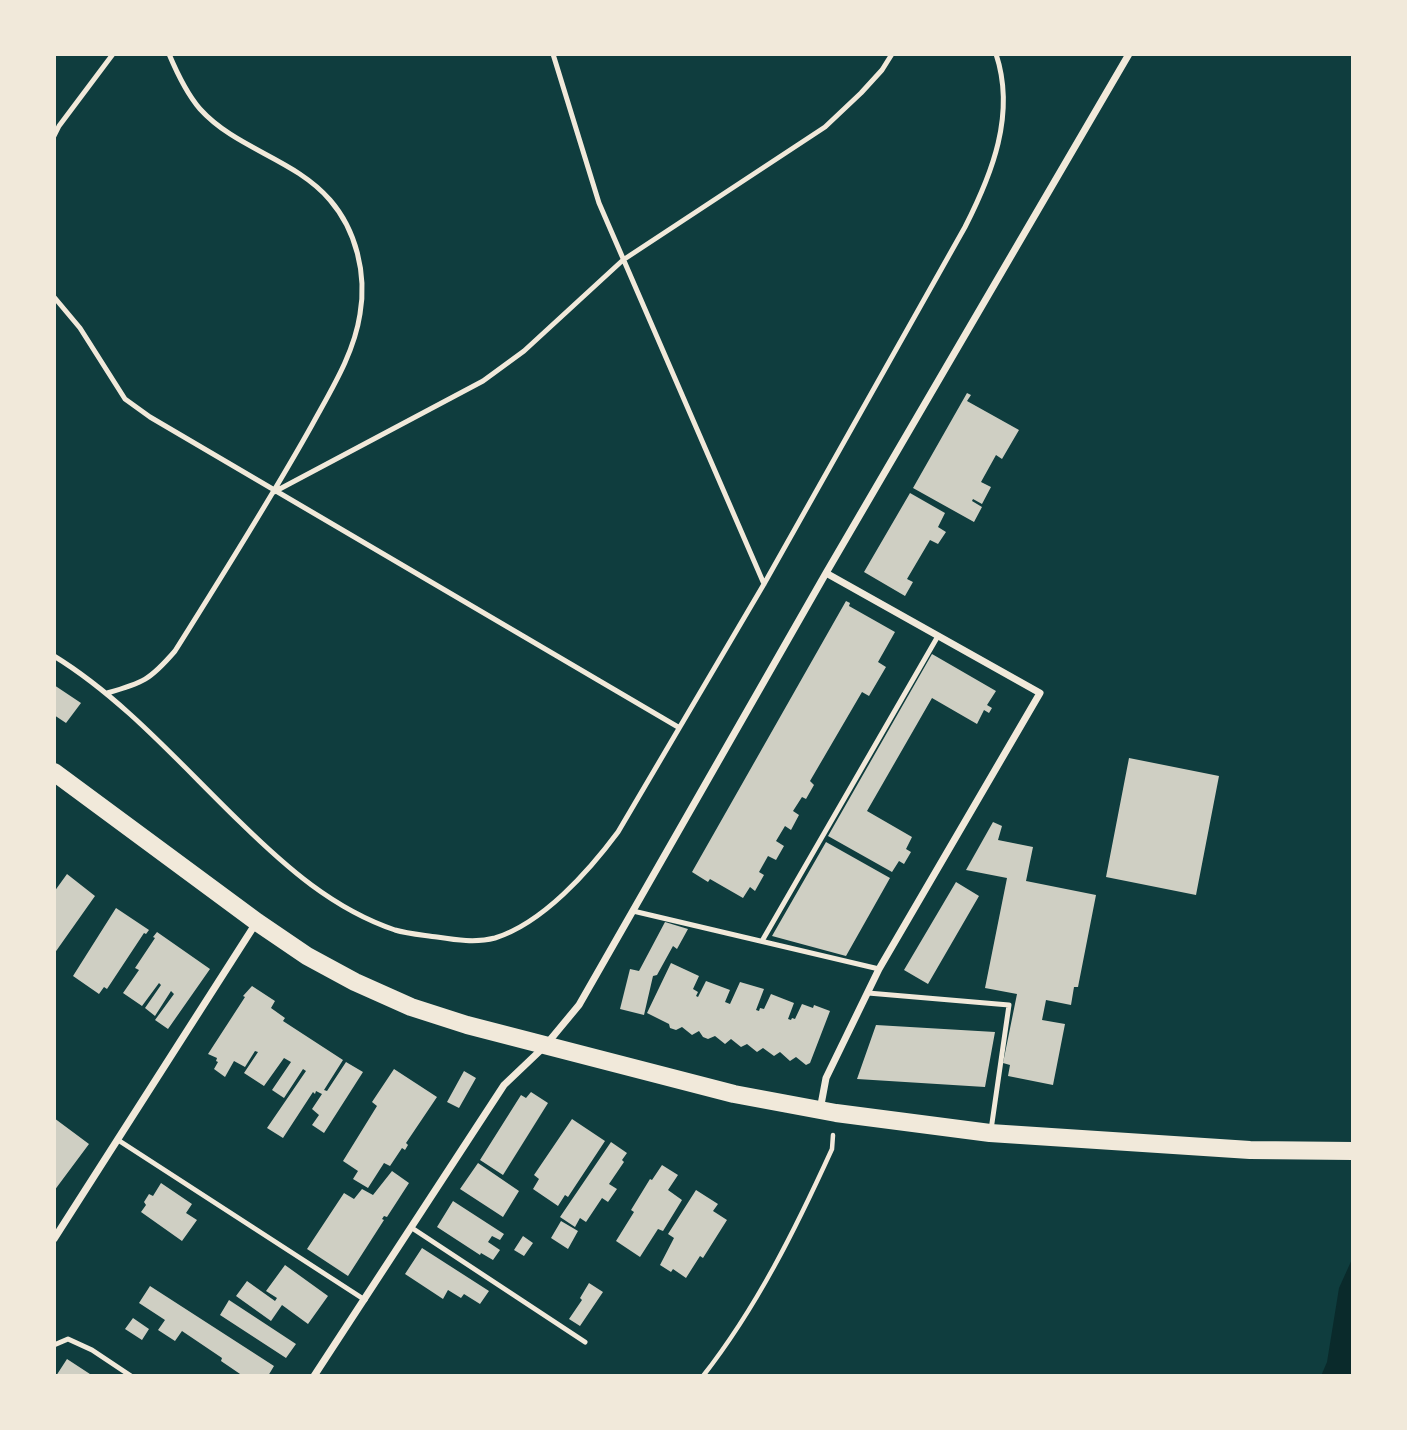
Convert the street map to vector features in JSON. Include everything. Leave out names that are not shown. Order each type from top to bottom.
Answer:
[{"type":"main road","points":[[54,772],[307,956],[355,982],[411,1007],[545,1046],[734,1094],[820,1111],[990,1133],[1250,1150],[1353,1151]]},
{"type":"street","points":[[314,1376],[504,1085],[545,1046],[579,1005],[826,573],[1129,54]]},
{"type":"street","points":[[820,1111],[826,1078],[879,969],[1040,693],[826,573]]},
{"type":"street","points":[[54,1239],[257,922]]},
{"type":"lane","points":[[54,136],[113,54]]},
{"type":"lane","points":[[107,693],[135,685],[155,674],[175,651],[274,492],[336,380],[350,349],[360,315],[362,284],[358,255],[346,222],[330,200],[311,182],[227,132],[200,109],[179,77],[169,54]]},
{"type":"lane","points":[[553,54],[599,204],[764,584]]},
{"type":"lane","points":[[274,492],[483,381],[524,351],[624,260],[825,127],[861,93],[892,54]]},
{"type":"lane","points":[[54,656],[107,693],[281,862],[319,891],[355,912],[397,930],[466,941],[495,938],[527,922],[561,897],[595,863],[618,832],[764,584],[985,188],[996,157],[1005,93],[996,54]]},
{"type":"lane","points":[[54,297],[80,328],[125,399],[150,417],[678,727]]},
{"type":"lane","points":[[762,941],[938,636]]},
{"type":"lane","points":[[633,911],[879,969]]},
{"type":"lane","points":[[868,993],[1009,1005],[990,1133]]},
{"type":"lane","points":[[118,1140],[365,1300]]},
{"type":"lane","points":[[412,1228],[585,1342]]},
{"type":"lane","points":[[54,1345],[68,1339],[92,1350],[131,1376]]},
{"type":"path","points":[[703,1376],[747,1314],[778,1259],[832,1149]]},
{"type":"water","points":[[1353,1257],[1353,1376],[1321,1376],[1327,1362],[1339,1288]]},
{"type":"building","points":[[967,393],[971,395],[967,401],[1019,430],[1002,459],[996,455],[981,482],[991,487],[982,504],[973,499],[972,501],[982,507],[974,522],[913,488]]},
{"type":"building","points":[[910,493],[945,513],[938,527],[946,532],[938,544],[930,540],[907,579],[913,582],[905,596],[864,572]]},
{"type":"building","points":[[846,601],[850,603],[849,606],[895,632],[878,662],[886,667],[869,696],[862,692],[810,781],[814,785],[806,799],[802,797],[793,811],[799,815],[791,830],[785,826],[776,841],[784,846],[776,860],[768,856],[759,872],[764,875],[755,891],[750,887],[743,898],[692,872]]},
{"type":"building","points":[[932,654],[996,691],[987,705],[992,708],[989,713],[984,710],[977,724],[932,698],[867,811],[912,837],[906,849],[911,852],[904,864],[899,861],[892,872],[828,836]]},
{"type":"building","points":[[54,685],[81,703],[66,723],[54,715]]},
{"type":"building","points":[[1129,758],[1219,776],[1196,895],[1106,877]]},
{"type":"building","points":[[993,822],[1002,826],[998,840],[1033,847],[1026,881],[1096,895],[1078,987],[1074,987],[1071,1005],[1046,1000],[1042,1020],[1065,1024],[1053,1085],[1008,1076],[1010,1065],[1003,1063],[1017,994],[985,988],[1007,878],[966,870]]},
{"type":"building","points":[[826,842],[890,878],[846,956],[772,936]]},
{"type":"building","points":[[67,874],[95,896],[54,954],[54,892]]},
{"type":"building","points":[[956,882],[979,896],[928,984],[904,970]]},
{"type":"building","points":[[116,908],[149,930],[144,933],[107,989],[104,987],[99,994],[73,976]]},
{"type":"building","points":[[665,922],[688,929],[677,949],[673,946],[657,975],[653,976],[644,1015],[620,1009],[630,969],[639,971]]},
{"type":"building","points":[[157,932],[210,969],[168,1029],[155,1020],[174,994],[171,991],[155,1016],[145,1008],[161,985],[159,983],[142,1006],[123,993],[139,970],[135,968]]},
{"type":"building","points":[[671,963],[699,976],[693,989],[698,992],[698,997],[706,981],[730,990],[725,1002],[730,1004],[740,982],[764,989],[756,1010],[759,1011],[760,1008],[764,1009],[771,994],[794,1003],[788,1019],[791,1020],[795,1019],[802,1004],[830,1011],[810,1063],[806,1065],[796,1057],[790,1061],[780,1052],[774,1056],[763,1048],[757,1052],[747,1044],[741,1047],[731,1039],[725,1044],[715,1036],[708,1039],[703,1037],[699,1031],[692,1035],[682,1027],[676,1030],[670,1028],[669,1024],[647,1013]]},
{"type":"building","points":[[252,986],[275,1001],[271,1008],[285,1018],[283,1021],[343,1060],[324,1090],[327,1091],[346,1062],[363,1072],[324,1133],[312,1125],[319,1115],[312,1109],[322,1094],[316,1091],[283,1138],[267,1128],[306,1071],[303,1069],[284,1098],[272,1090],[291,1062],[284,1058],[264,1086],[244,1073],[258,1052],[255,1051],[245,1067],[234,1061],[225,1077],[214,1069],[217,1058],[208,1054],[245,997],[243,996]]},
{"type":"building","points":[[876,1025],[995,1032],[985,1087],[857,1079]]},
{"type":"building","points":[[394,1069],[437,1097],[406,1143],[408,1145],[405,1150],[402,1148],[390,1166],[384,1163],[368,1188],[353,1179],[358,1171],[343,1161],[377,1106],[372,1102]]},
{"type":"building","points":[[464,1071],[476,1078],[459,1108],[447,1102]]},
{"type":"building","points":[[531,1092],[548,1103],[503,1175],[480,1160],[521,1095],[526,1098]]},
{"type":"building","points":[[54,1118],[89,1144],[54,1191]]},
{"type":"building","points":[[572,1119],[605,1141],[568,1197],[565,1195],[558,1206],[533,1189],[539,1179],[534,1175]]},
{"type":"building","points":[[611,1142],[627,1153],[609,1184],[617,1189],[608,1202],[602,1198],[586,1222],[580,1218],[575,1227],[560,1217]]},
{"type":"building","points":[[478,1163],[519,1191],[503,1217],[460,1189]]},
{"type":"building","points":[[662,1165],[678,1175],[668,1190],[682,1200],[663,1231],[658,1229],[640,1257],[616,1241],[634,1212],[631,1210]]},
{"type":"building","points":[[392,1171],[409,1183],[387,1217],[382,1219],[384,1220],[348,1276],[307,1249],[344,1193],[354,1199],[362,1189],[373,1195]]},
{"type":"building","points":[[161,1183],[192,1204],[186,1213],[197,1220],[182,1241],[141,1212],[149,1194],[153,1196]]},
{"type":"building","points":[[696,1190],[718,1204],[713,1211],[727,1220],[703,1258],[700,1256],[686,1278],[673,1269],[671,1272],[660,1265],[674,1238],[668,1234]]},
{"type":"building","points":[[453,1201],[504,1234],[500,1240],[492,1236],[488,1242],[500,1250],[493,1260],[481,1253],[480,1255],[437,1227]]},
{"type":"building","points":[[561,1221],[578,1231],[568,1249],[551,1238]]},
{"type":"building","points":[[523,1236],[533,1243],[524,1256],[514,1250]]},
{"type":"building","points":[[422,1248],[489,1291],[480,1304],[464,1294],[461,1298],[448,1290],[443,1299],[405,1274]]},
{"type":"building","points":[[285,1265],[328,1296],[308,1324],[282,1305],[271,1321],[236,1296],[247,1281],[275,1301],[277,1298],[266,1291]]},
{"type":"building","points":[[589,1283],[603,1292],[580,1326],[569,1319],[582,1300],[580,1298]]},
{"type":"building","points":[[150,1286],[274,1366],[268,1376],[243,1376],[182,1331],[175,1341],[158,1330],[165,1320],[139,1303]]},
{"type":"building","points":[[229,1300],[296,1344],[286,1358],[220,1315]]},
{"type":"building","points":[[133,1318],[149,1329],[142,1340],[125,1329]]},
{"type":"building","points":[[67,1359],[93,1376],[56,1376]]}]
